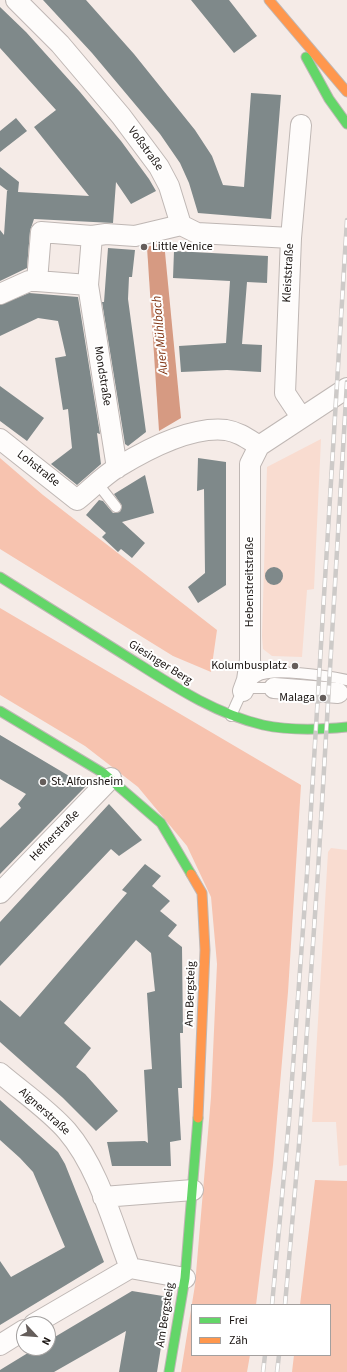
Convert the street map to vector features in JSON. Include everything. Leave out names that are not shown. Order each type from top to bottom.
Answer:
[{"type":"street","name":"Voßstraße","points":[[16,0],[60,44],[121,116],[159,167],[169,186],[181,225]]},
{"type":"street","points":[[269,0],[285,22],[329,99],[347,124]]},
{"type":"street","points":[[285,22],[326,65],[347,92]]},
{"type":"street","name":"Kleiststraße","points":[[301,125],[291,238],[285,393],[301,417]]},
{"type":"street","points":[[37,281],[41,232],[92,236],[106,234],[135,236],[181,225],[197,232],[291,238]]},
{"type":"street","name":"Mondstraße","points":[[92,236],[88,285],[116,468]]},
{"type":"street","points":[[0,294],[29,281],[88,285]]},
{"type":"street","points":[[98,484],[116,468],[186,435],[209,430],[226,430],[239,434],[259,446],[347,388]]},
{"type":"street","name":"Lohstraße","points":[[0,439],[77,500],[98,484]]},
{"type":"street","name":"Hebenstreitstraße","points":[[243,691],[247,680],[250,660],[250,464],[259,446]]},
{"type":"street","name":"Giesinger Berg","points":[[0,577],[183,692],[214,709],[251,723],[287,730],[347,728]]},
{"type":"street","points":[[274,688],[344,689]]},
{"type":"street","name":"Am Bergsteig","points":[[0,711],[111,778],[161,823],[202,893],[205,950],[201,1061],[193,1190],[185,1278],[169,1372]]},
{"type":"street","name":"Hefnerstraße","points":[[0,893],[111,778]]},
{"type":"street","name":"Aignerstraße","points":[[0,1073],[66,1129],[83,1151],[103,1197],[130,1268]]},
{"type":"street","points":[[103,1197],[193,1190]]},
{"type":"street","points":[[48,1316],[130,1268],[185,1278]]},
{"type":"street","points":[[0,1345],[16,1335]]},
{"type":"lane","points":[[98,484],[116,507]]},
{"type":"lane","points":[[243,691],[255,677],[269,672],[344,689]]},
{"type":"lane","points":[[243,691],[253,688],[274,688]]},
{"type":"lane","name":"Hebenstreitstraße","points":[[231,716],[243,691]]},
{"type":"shaded area","points":[[321,439],[314,589],[307,590],[302,657],[272,656],[263,649],[262,636],[267,467]]},
{"type":"shaded area","points":[[0,458],[43,495],[217,630],[211,672],[173,656],[0,549]]},
{"type":"shaded area","points":[[0,608],[301,785],[288,992],[273,1165],[256,1304],[192,1304],[195,1285],[211,1097],[217,964],[211,897],[187,846],[138,787],[85,746],[0,695]]},
{"type":"shaded area","points":[[331,848],[347,850],[347,1165],[339,1166],[336,1122],[312,1122],[328,852]]},
{"type":"shaded area","points":[[315,1180],[347,1181],[347,1372],[292,1372],[294,1356],[331,1356],[331,1304],[300,1304]]},
{"type":"shaded area","points":[[191,1310],[191,1356],[250,1356],[247,1372],[181,1372]]},
{"type":"water","name":"Auer Mühlbach","points":[[164,242],[181,418],[159,431],[147,247]]},
{"type":"building","points":[[43,0],[86,0],[134,54],[195,130],[212,156],[223,185],[244,187],[251,93],[281,95],[271,219],[198,213],[189,183],[180,163],[160,134],[92,53]]},
{"type":"building","points":[[191,0],[229,0],[257,36],[234,53]]},
{"type":"building","points":[[0,7],[26,32],[80,92],[121,141],[156,191],[131,204],[116,182],[113,223],[34,219],[30,231],[27,268],[0,281],[0,230],[4,235],[8,191],[0,185],[0,167],[19,182],[18,192],[89,196],[34,127],[56,110],[0,48]]},
{"type":"building","points":[[16,118],[27,131],[0,152],[0,131]]},
{"type":"building","points":[[108,248],[135,250],[132,277],[129,277],[128,299],[146,432],[128,446],[125,444],[102,302],[104,302]]},
{"type":"building","points":[[174,251],[268,256],[267,283],[247,282],[242,344],[262,345],[261,372],[227,370],[181,372],[179,346],[226,343],[230,281],[173,278]]},
{"type":"building","points":[[29,293],[78,297],[100,434],[97,433],[101,464],[77,485],[51,464],[72,448],[68,409],[63,410],[55,358],[66,356],[58,321],[38,318],[0,336],[0,305]]},
{"type":"building","points":[[0,386],[44,418],[27,441],[0,421]]},
{"type":"building","points":[[198,458],[226,462],[226,585],[198,603],[188,587],[205,573],[204,489],[197,491]]},
{"type":"building","points":[[145,475],[154,513],[122,522],[145,543],[132,558],[121,549],[118,552],[102,537],[106,533],[86,515],[99,500],[103,501],[113,513],[120,512],[122,506],[114,494]]},
{"type":"building","points":[[274,567],[280,570],[283,576],[280,582],[274,585],[268,582],[265,576],[268,570]]},
{"type":"building","name":"St. Alfonsheim","points":[[0,735],[86,786],[0,874],[0,828],[21,808],[18,804],[26,794],[0,779]]},
{"type":"building","points":[[109,804],[142,840],[119,856],[111,849],[0,966],[0,922]]},
{"type":"building","points":[[145,864],[161,876],[152,886],[170,901],[160,911],[177,925],[168,936],[182,947],[183,1033],[180,1033],[182,1088],[178,1088],[181,1140],[170,1142],[171,1166],[112,1166],[107,1142],[145,1141],[148,1143],[144,1070],[152,1069],[147,993],[155,991],[151,953],[136,940],[64,1023],[91,1048],[76,1067],[85,1074],[118,1111],[96,1131],[63,1098],[0,1042],[0,1000],[20,1017],[127,893],[122,890]]},
{"type":"building","points":[[0,1100],[58,1152],[65,1164],[104,1262],[0,1325],[0,1261],[11,1277],[65,1247],[33,1172],[0,1140]]},
{"type":"building","points":[[132,1291],[169,1297],[157,1372],[119,1372],[126,1331],[54,1372],[0,1372],[0,1370],[23,1356],[56,1356],[56,1336]]},
{"type":"railway","points":[[272,1304],[289,1121],[307,874],[347,220]]},
{"type":"railway","points":[[285,1304],[300,1133],[318,871],[347,382]]},
{"type":"railway","points":[[263,1372],[265,1356]]},
{"type":"railway","points":[[277,1372],[279,1356]]},
{"type":"traffic: fast","points":[[306,57],[329,99],[347,124]]},
{"type":"traffic: fast","points":[[0,577],[175,687],[226,713],[263,725],[284,728],[315,729],[347,727]]},
{"type":"traffic: fast","points":[[0,711],[103,773],[161,823],[191,874]]},
{"type":"traffic: fast","points":[[169,1372],[185,1278],[198,1118]]},
{"type":"traffic: slow","points":[[269,0],[347,92]]},
{"type":"traffic: slow","points":[[191,874],[202,893],[205,950],[198,1118]]},
{"type":"place","name":"Little Venice","points":[[144,247]]},
{"type":"place","name":"Kolumbusplatz","points":[[295,666]]},
{"type":"place","name":"Malaga","points":[[323,698]]},
{"type":"place","name":"St. Alfonsheim","points":[[43,782]]}]
